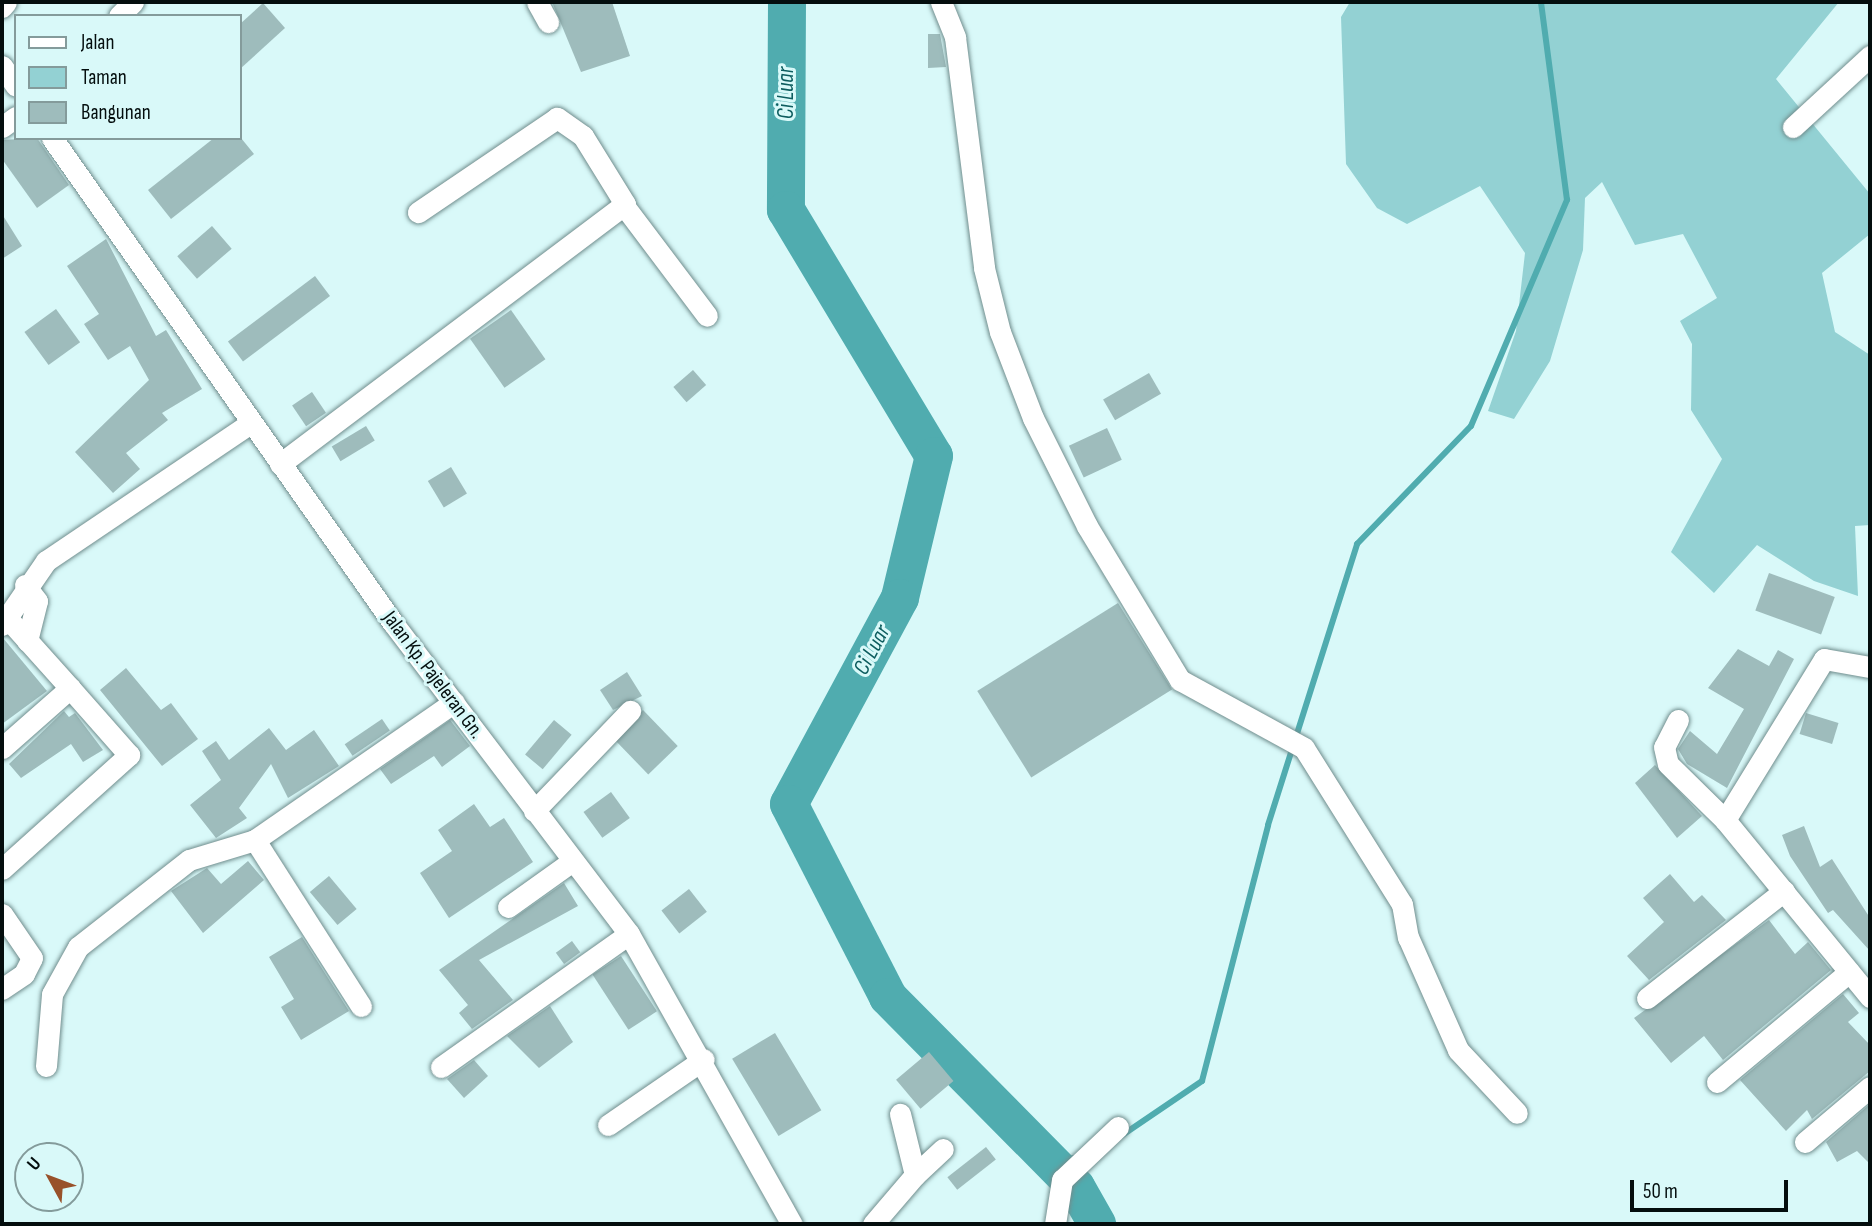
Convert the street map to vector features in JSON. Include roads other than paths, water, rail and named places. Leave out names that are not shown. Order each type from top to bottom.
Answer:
[{"type":"street","points":[[2,7],[6,2]]},
{"type":"street","points":[[537,2],[548,22]]},
{"type":"street","points":[[941,2],[955,37],[984,268],[1000,332],[1033,418],[1087,526],[1180,680],[1304,748],[1402,904],[1408,937],[1458,1050],[1517,1113]]},
{"type":"street","points":[[1793,127],[1870,56]]},
{"type":"street","points":[[2,66],[14,83]]},
{"type":"street","points":[[418,212],[557,118],[583,136],[625,206],[707,316]]},
{"type":"street","name":"Jalan Kp. Pajeleran Gn.","points":[[53,140],[249,424],[571,862],[629,934],[704,1059],[792,1224]]},
{"type":"street","points":[[280,464],[625,206]]},
{"type":"street","points":[[2,869],[130,755],[27,641],[5,622],[25,585],[46,561],[249,424]]},
{"type":"street","points":[[25,585],[37,601],[27,641]]},
{"type":"street","points":[[1725,820],[1824,659],[1870,667]]},
{"type":"street","points":[[2,748],[70,688]]},
{"type":"street","points":[[46,1066],[52,994],[78,947],[189,860],[255,840],[454,702]]},
{"type":"street","points":[[534,810],[630,711]]},
{"type":"street","points":[[1678,720],[1664,757],[1725,820],[1870,997]]},
{"type":"street","points":[[255,840],[360,1006]]},
{"type":"street","points":[[508,907],[571,862]]},
{"type":"street","points":[[1647,999],[1784,891]]},
{"type":"street","points":[[2,914],[32,958],[24,974],[2,989]]},
{"type":"street","points":[[441,1067],[629,934]]},
{"type":"street","points":[[1717,1082],[1849,972]]},
{"type":"street","points":[[608,1125],[704,1059]]},
{"type":"street","points":[[1805,1142],[1870,1087]]},
{"type":"street","points":[[900,1114],[914,1151],[915,1175]]},
{"type":"street","points":[[1055,1224],[1062,1180],[1118,1127]]},
{"type":"street","points":[[873,1224],[915,1175],[943,1149]]},
{"type":"waterway","name":"Ci Luar","points":[[787,2],[786,210],[934,456],[900,598],[789,804],[888,997],[1076,1187],[1097,1224]]},
{"type":"waterway","points":[[1121,1136],[1202,1081],[1268,825],[1357,544],[1471,426],[1567,200],[1541,2]]},
{"type":"waterway","points":[[1056,1167],[1073,1158]]}]
